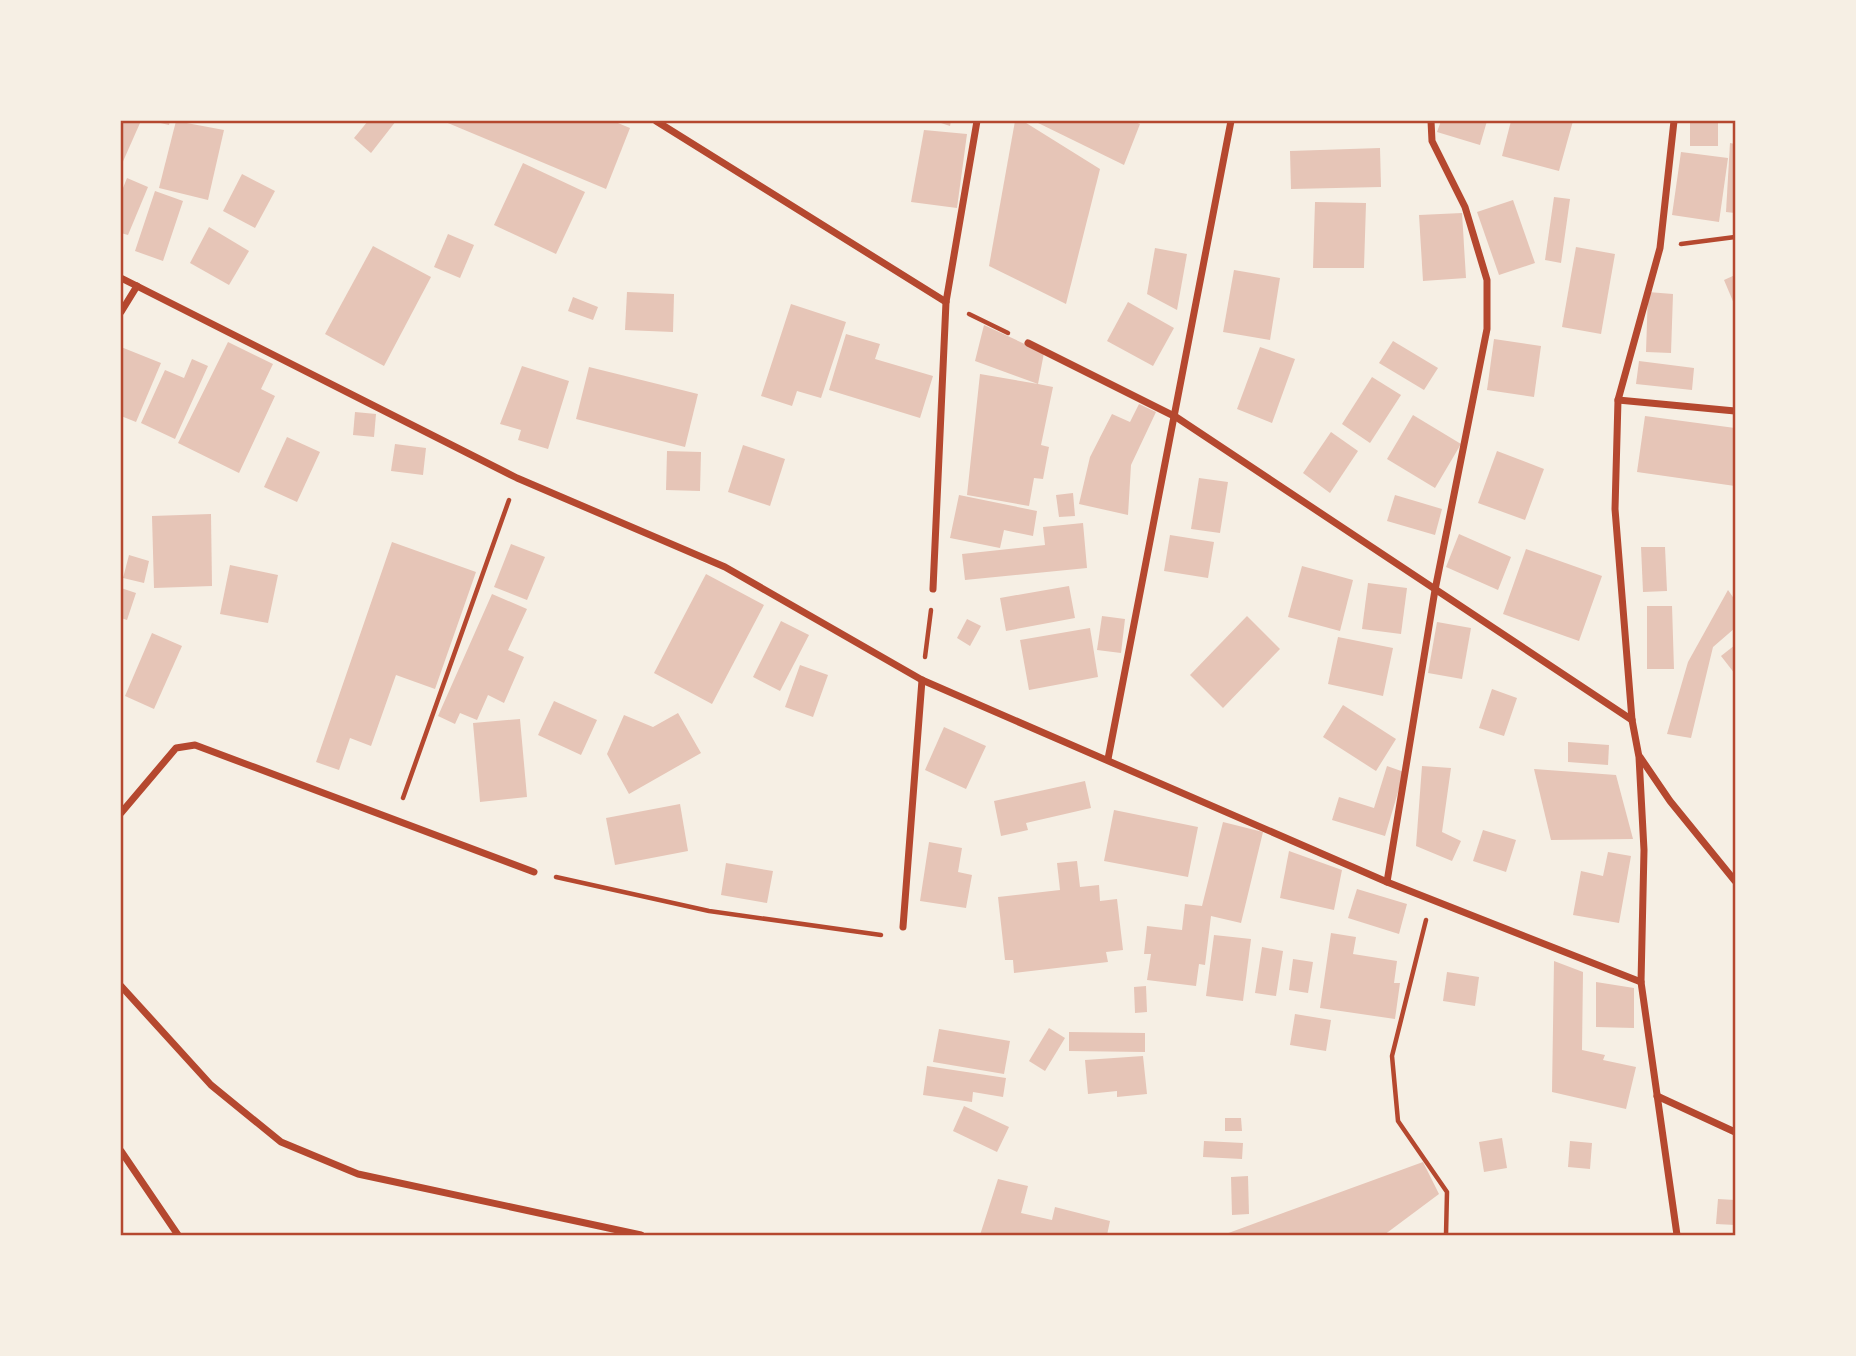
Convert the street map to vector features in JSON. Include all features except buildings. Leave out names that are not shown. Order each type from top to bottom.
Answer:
[{"type":"street","points":[[656,121],[946,302]]},
{"type":"street","points":[[933,589],[946,302],[977,121]]},
{"type":"street","points":[[1108,759],[1206,262],[1231,121]]},
{"type":"street","points":[[1387,882],[1435,590],[1487,329],[1487,280],[1465,207],[1432,141],[1431,121]]},
{"type":"street","points":[[1674,121],[1660,248],[1618,400],[1615,509],[1632,720],[1639,757],[1644,850],[1641,982],[1677,1235]]},
{"type":"street","points":[[121,278],[517,478],[725,567],[922,680],[1387,882],[1641,982]]},
{"type":"street","points":[[121,312],[137,286]]},
{"type":"street","points":[[1028,343],[1176,417],[1335,520],[1435,590],[1632,720]]},
{"type":"street","points":[[1618,400],[1735,411]]},
{"type":"street","points":[[903,928],[922,680]]},
{"type":"street","points":[[121,813],[176,748],[195,745],[394,822],[534,872]]},
{"type":"street","points":[[1639,757],[1670,801],[1735,881]]},
{"type":"street","points":[[121,986],[211,1085],[281,1142],[358,1174],[641,1235]]},
{"type":"street","points":[[1657,1096],[1735,1132]]},
{"type":"street","points":[[121,1151],[178,1235]]},
{"type":"path","points":[[1660,248],[1735,237]]},
{"type":"path","points":[[946,302],[1028,343]]},
{"type":"path","points":[[394,822],[517,478]]},
{"type":"path","points":[[922,680],[933,589]]},
{"type":"path","points":[[534,872],[709,911],[886,936],[903,928]]},
{"type":"path","points":[[1431,898],[1392,1056],[1398,1121],[1447,1192],[1446,1235]]}]
